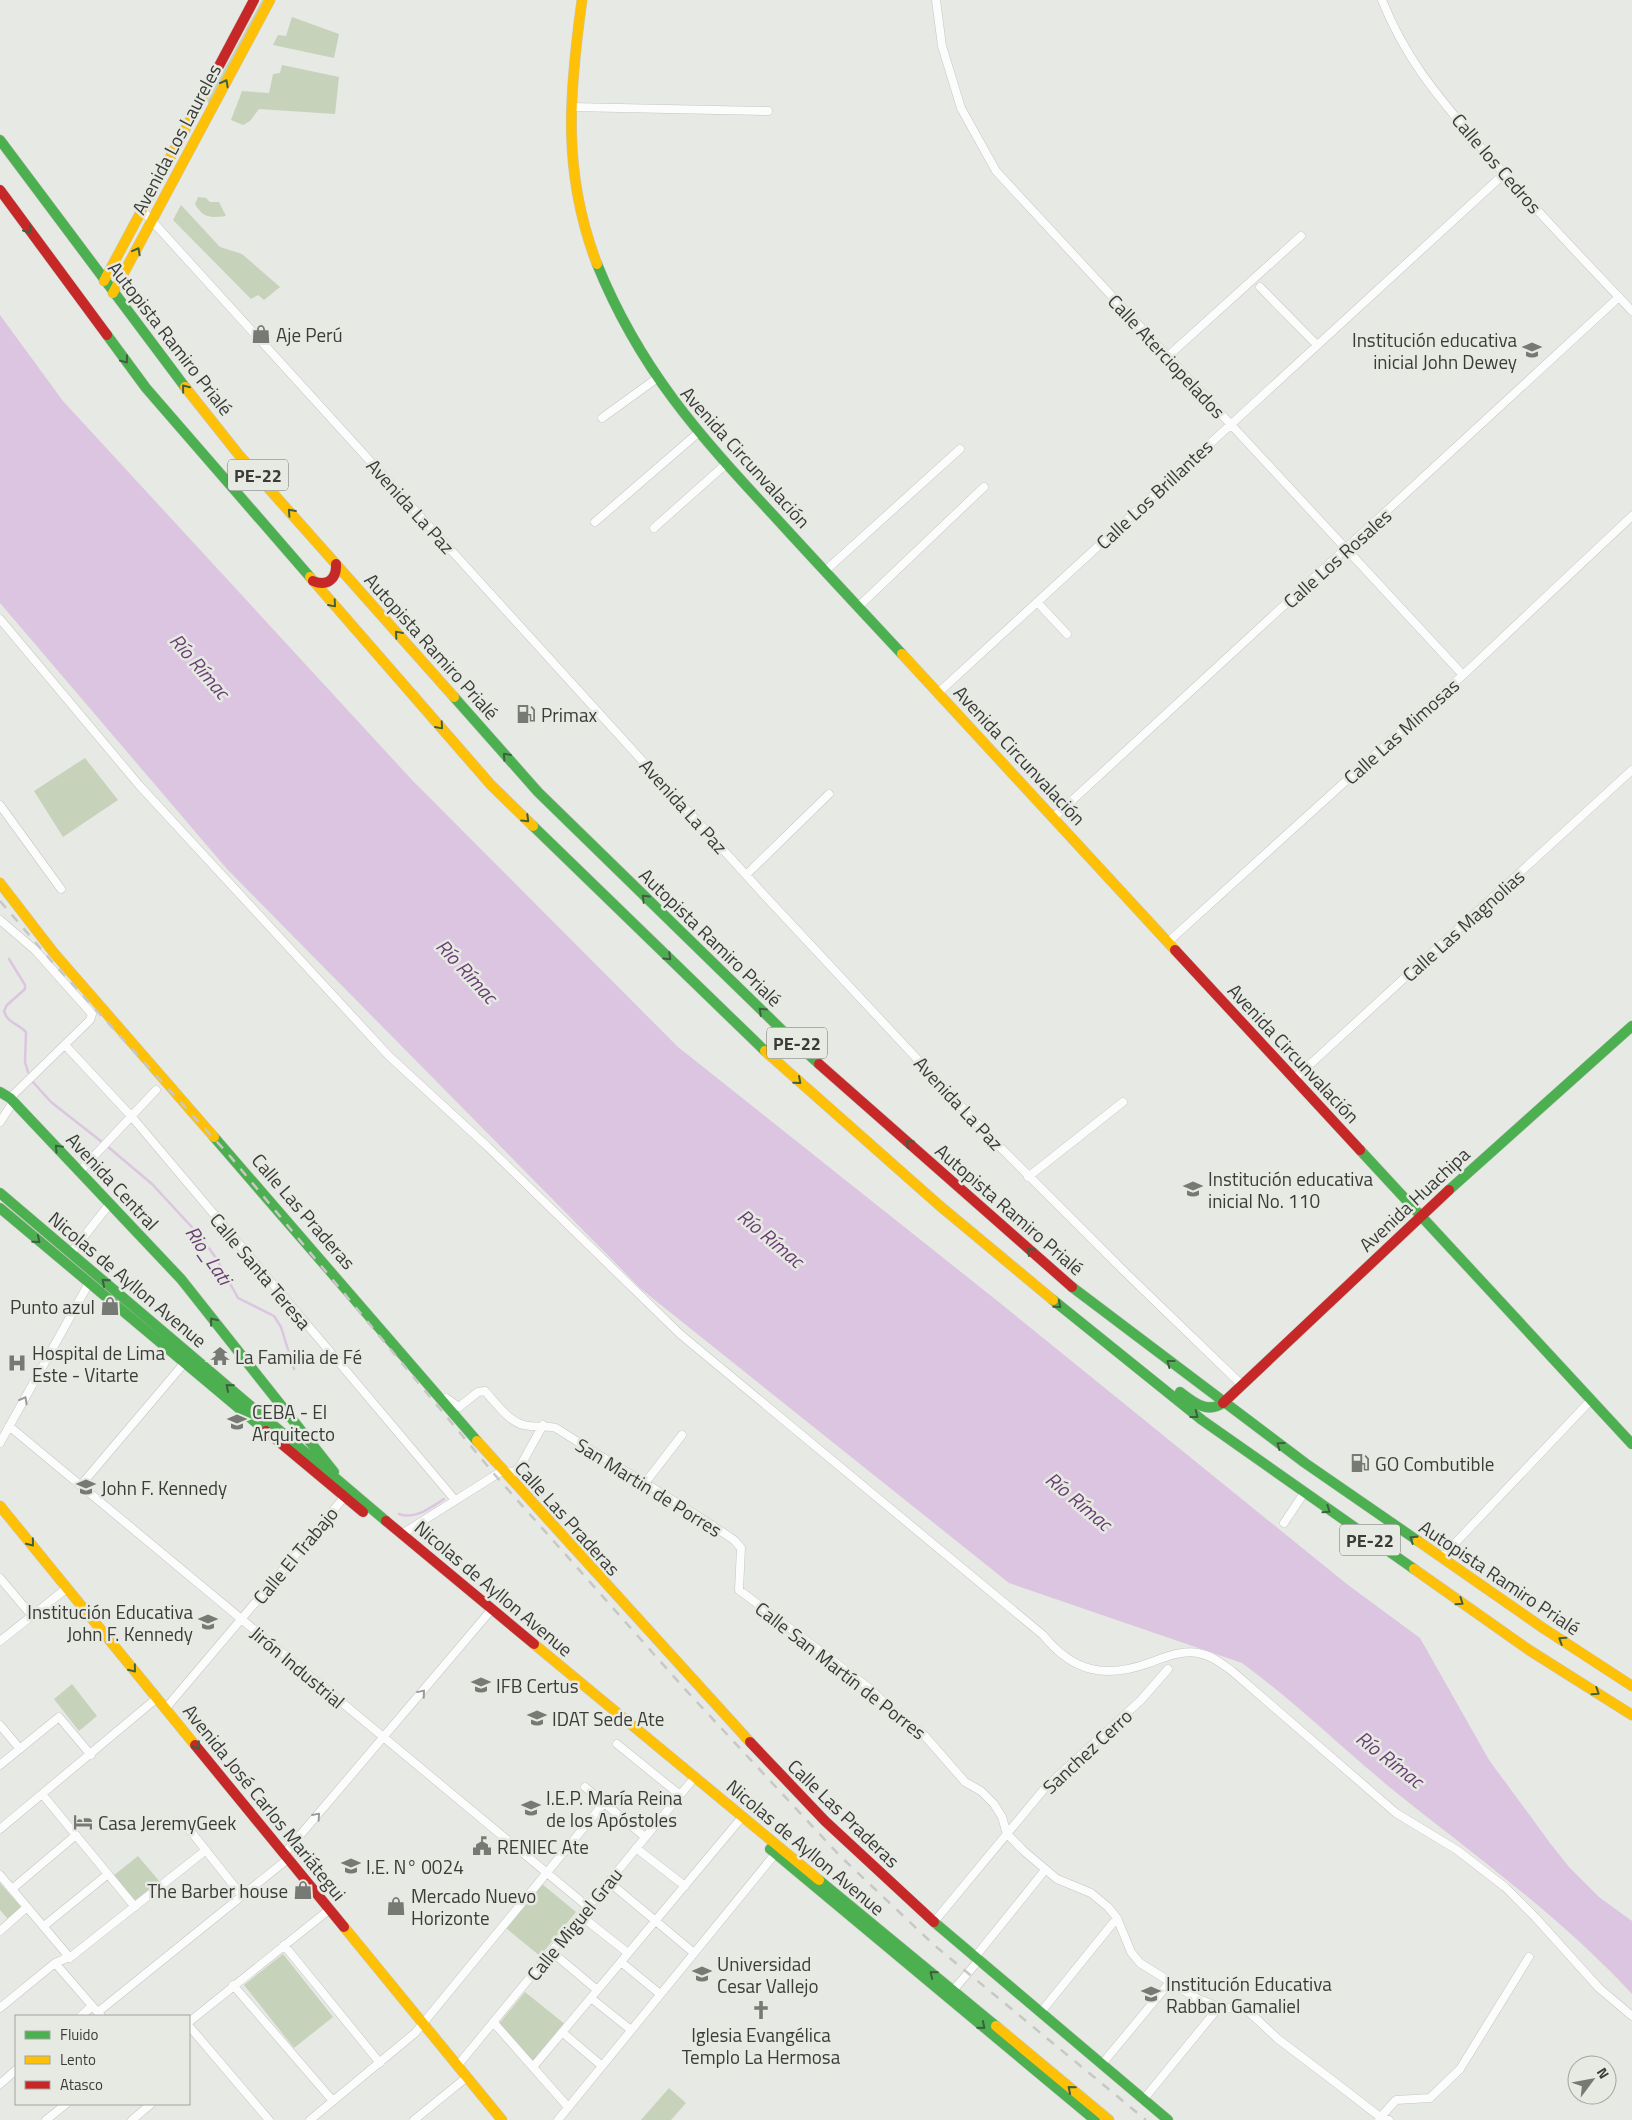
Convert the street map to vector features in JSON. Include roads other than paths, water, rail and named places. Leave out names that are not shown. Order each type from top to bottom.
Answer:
[{"type":"main road","name":"Avenida Los Laureles","points":[[104,281],[254,0]]},
{"type":"main road","name":"Avenida Los Laureles","points":[[112,293],[153,221],[270,0]]},
{"type":"main road","name":"Avenida Circunvalación","points":[[582,0],[572,64],[570,145],[581,218],[601,277],[627,334],[656,379],[698,433],[726,464],[1632,1444]]},
{"type":"main road","name":"Autopista Ramiro Prialé","points":[[0,140],[112,293],[239,455],[538,792],[786,1034],[1067,1284],[1223,1403],[1441,1558],[1632,1686]]},
{"type":"main road","name":"PE-22","points":[[0,190],[146,388],[491,785],[768,1054],[940,1206],[1115,1352],[1202,1420],[1304,1494],[1530,1650],[1632,1715]]},
{"type":"main road","points":[[313,581],[320,584],[330,582],[336,574],[336,564]]},
{"type":"main road","name":"Calle Las Praderas","points":[[0,883],[54,953],[405,1355],[502,1471],[782,1777],[825,1821],[934,1922],[1168,2120]]},
{"type":"main road","name":"Avenida Huachipa","points":[[1223,1403],[1420,1216],[1632,1026]]},
{"type":"main road","name":"Avenida Central","points":[[0,1092],[12,1100],[181,1279],[347,1491]]},
{"type":"main road","name":"Nicolas de Ayllon Avenue","points":[[0,1193],[188,1358],[690,1783],[775,1854],[950,1994]]},
{"type":"main road","name":"Nicolas de Ayllon Avenue","points":[[0,1208],[89,1283],[188,1358]]},
{"type":"main road","points":[[1115,1352],[1144,1366],[1201,1406],[1213,1408],[1223,1403]]},
{"type":"main road","name":"Nicolas de Ayllon Avenue","points":[[347,1491],[402,1534],[489,1611],[1091,2113],[1109,2120]]},
{"type":"main road","name":"Avenida José Carlos Mariátegui","points":[[2,1511],[166,1708],[502,2120]]},
{"type":"street","name":"Calle Aterciopelados","points":[[936,0],[942,46],[961,108],[996,171],[1463,675]]},
{"type":"street","name":"Calle los Cedros","points":[[1382,0],[1398,36],[1425,81],[1504,174],[1632,311]]},
{"type":"street","points":[[571,107],[768,111]]},
{"type":"street","name":"Calle Los Brillantes","points":[[938,693],[1504,174]]},
{"type":"street","name":"Avenida La Paz","points":[[143,211],[746,875],[1028,1176],[1242,1385]]},
{"type":"street","points":[[1167,357],[1301,236]]},
{"type":"street","points":[[1260,287],[1317,345]]},
{"type":"street","name":"Calle Los Rosales","points":[[1053,818],[1619,298]]},
{"type":"street","points":[[602,418],[656,379]]},
{"type":"street","points":[[595,522],[698,433]]},
{"type":"street","points":[[825,571],[960,449]]},
{"type":"street","points":[[654,528],[726,464]]},
{"type":"street","points":[[858,607],[984,487]]},
{"type":"street","name":"Calle Las Mimosas","points":[[1168,942],[1463,675],[1632,516]]},
{"type":"street","points":[[1037,602],[1067,634]]},
{"type":"street","points":[[0,619],[139,785],[347,1012],[389,1056],[488,1147],[680,1334],[1043,1635],[1069,1659],[1093,1671],[1132,1669],[1172,1654],[1196,1652],[1211,1656],[1232,1671],[1382,1802],[1410,1823],[1457,1850],[1505,1887],[1535,1917],[1599,1988],[1632,2016]]},
{"type":"street","name":"Calle Las Magnolias","points":[[1294,1079],[1632,770]]},
{"type":"street","points":[[746,875],[830,794]]},
{"type":"street","points":[[0,805],[61,889]]},
{"type":"street","points":[[0,920],[35,950],[92,1014],[90,1020],[12,1100],[0,1122]]},
{"type":"street","name":"Calle Santa Teresa","points":[[66,1045],[132,1117],[455,1500]]},
{"type":"street","points":[[80,1171],[156,1090]]},
{"type":"street","points":[[1028,1176],[1123,1102]]},
{"type":"street","points":[[71,1254],[108,1206]]},
{"type":"street","points":[[0,1443],[89,1283]]},
{"type":"street","points":[[405,1355],[456,1407],[482,1391],[516,1423],[525,1426],[543,1424]]},
{"type":"street","points":[[81,1485],[188,1358]]},
{"type":"street","points":[[1441,1558],[1591,1400]]},
{"type":"street","points":[[402,1534],[502,1471],[515,1472],[522,1463],[543,1424]]},
{"type":"street","name":"San Martin de Porres","points":[[543,1424],[556,1428],[682,1504],[734,1540],[741,1548],[739,1590]]},
{"type":"street","name":"Jirón Industrial","points":[[9,1426],[588,1907]]},
{"type":"street","points":[[645,1483],[682,1435]]},
{"type":"street","name":"Calle El Trabajo","points":[[166,1708],[347,1491]]},
{"type":"street","points":[[1284,1523],[1304,1494]]},
{"type":"street","points":[[0,1578],[32,1616]]},
{"type":"street","points":[[0,1641],[67,1588]]},
{"type":"street","name":"Calle San Martín de Porres","points":[[739,1590],[869,1688],[898,1716],[924,1735],[965,1782],[981,1790],[994,1804],[1002,1817],[1007,1834],[1045,1870],[1091,1893],[1108,1907],[1117,1918],[1131,1952],[1140,1963],[1196,1998],[1219,2007],[1247,2010],[1278,2039],[1379,2118],[1390,2120]]},
{"type":"street","points":[[55,1963],[97,2012],[242,1896],[287,1856],[489,1611]]},
{"type":"street","name":"Sanchez Cerro","points":[[934,1922],[1046,1788],[1141,1700],[1168,1669]]},
{"type":"street","points":[[0,1829],[157,1698]]},
{"type":"street","points":[[0,1765],[59,1717],[90,1755]]},
{"type":"street","points":[[0,1725],[20,1749]]},
{"type":"street","points":[[617,1744],[680,1795]]},
{"type":"street","name":"Calle Miguel Grau","points":[[458,2065],[690,1783]]},
{"type":"street","points":[[585,1787],[645,1837]]},
{"type":"street","points":[[42,1794],[135,1906]]},
{"type":"street","points":[[310,2120],[415,2033],[604,1803]]},
{"type":"street","points":[[533,2066],[738,1822]]},
{"type":"street","points":[[185,1824],[242,1896]]},
{"type":"street","points":[[12,1889],[76,1835]]},
{"type":"street","points":[[636,1848],[685,1886]]},
{"type":"street","points":[[0,2008],[55,1963],[70,1958],[206,1850]]},
{"type":"street","points":[[558,2120],[775,1854]]},
{"type":"street","points":[[950,1994],[1045,1870]]},
{"type":"street","points":[[44,1926],[108,1874]]},
{"type":"street","points":[[0,1875],[70,1958]]},
{"type":"street","points":[[609,1882],[694,1954]]},
{"type":"street","points":[[0,1931],[27,1907]]},
{"type":"street","points":[[190,2021],[330,1909]]},
{"type":"street","points":[[581,1916],[628,1953]]},
{"type":"street","points":[[1041,2012],[1117,1918]]},
{"type":"street","points":[[284,1945],[380,2062]]},
{"type":"street","points":[[552,1952],[598,1990]]},
{"type":"street","points":[[1379,2118],[1400,2098],[1430,2098],[1460,2068],[1529,1957]]},
{"type":"street","points":[[621,1962],[660,1994]]},
{"type":"street","points":[[1102,2064],[1170,1982]]},
{"type":"street","points":[[233,1985],[333,2101]]},
{"type":"street","points":[[591,1998],[631,2030]]},
{"type":"street","points":[[1143,2100],[1219,2007]]},
{"type":"street","points":[[494,2023],[568,2106]]},
{"type":"street","points":[[190,2027],[269,2120]]},
{"type":"street","points":[[562,2032],[602,2066]]},
{"type":"street","points":[[0,2084],[15,2071]]},
{"type":"street","points":[[414,2120],[467,2077]]},
{"type":"street","points":[[46,2120],[65,2105]]},
{"type":"street","points":[[132,2120],[150,2105]]},
{"type":"water","name":"Río Rímac","points":[[0,315],[63,401],[412,780],[678,1047],[1000,1303],[1348,1585],[1420,1638],[1489,1760],[1550,1843],[1569,1867],[1599,1897],[1632,1921],[1632,1994],[1605,1966],[1547,1913],[1393,1790],[1281,1693],[1242,1663],[1009,1583],[641,1289],[227,869],[0,603]]},
{"type":"waterway","name":"Rio_Lati","points":[[9,959],[25,985],[25,989],[7,1005],[4,1011],[11,1021],[26,1032],[25,1062],[28,1072]]},
{"type":"waterway","name":"Rio_Lati","points":[[32,1081],[51,1102],[102,1142]]},
{"type":"waterway","name":"Rio_Lati","points":[[107,1146],[152,1184],[201,1237],[216,1258],[238,1298],[274,1316],[281,1327],[294,1369]]},
{"type":"waterway","name":"Rio_Lati","points":[[399,1514],[417,1514],[444,1499]]},
{"type":"railway","points":[[0,901],[54,964],[229,1155],[495,1475],[683,1687],[840,1856],[934,1945],[1146,2120]]},
{"type":"place","name":"Aje Perú","points":[[261,334]]},
{"type":"place","name":"Institución educativa inicial John Dewey","points":[[1532,350]]},
{"type":"place","name":"Primax","points":[[526,714]]},
{"type":"place","name":"Institución educativa inicial No. 110","points":[[1193,1189]]},
{"type":"place","name":"Punto azul","points":[[110,1306]]},
{"type":"place","name":"La Familia de Fé","points":[[220,1356]]},
{"type":"place","name":"Hospital de Lima Este - Vitarte","points":[[17,1363]]},
{"type":"place","name":"CEBA - El Arquitecto","points":[[237,1422]]},
{"type":"place","name":"GO Combutible","points":[[1360,1463]]},
{"type":"place","name":"John F. Kennedy","points":[[86,1487]]},
{"type":"place","name":"Institución Educativa John F. Kennedy","points":[[208,1622]]},
{"type":"place","name":"IFB Certus","points":[[481,1685]]},
{"type":"place","name":"IDAT Sede Ate","points":[[537,1718]]},
{"type":"place","name":"I.E.P. María Reina de los Apóstoles","points":[[531,1808]]},
{"type":"place","name":"Casa JeremyGeek","points":[[83,1822]]},
{"type":"place","name":"RENIEC Ate","points":[[482,1846]]},
{"type":"place","name":"I.E. N° 0024","points":[[351,1866]]},
{"type":"place","name":"The Barber house","points":[[303,1890]]},
{"type":"place","name":"Mercado Nuevo Horizonte","points":[[396,1906]]},
{"type":"place","name":"Universidad Cesar Vallejo","points":[[702,1974]]},
{"type":"place","name":"Institución Educativa Rabban Gamaliel","points":[[1151,1994]]},
{"type":"place","name":"Iglesia Evangélica Templo La Hermosa","points":[[761,2010]]}]
